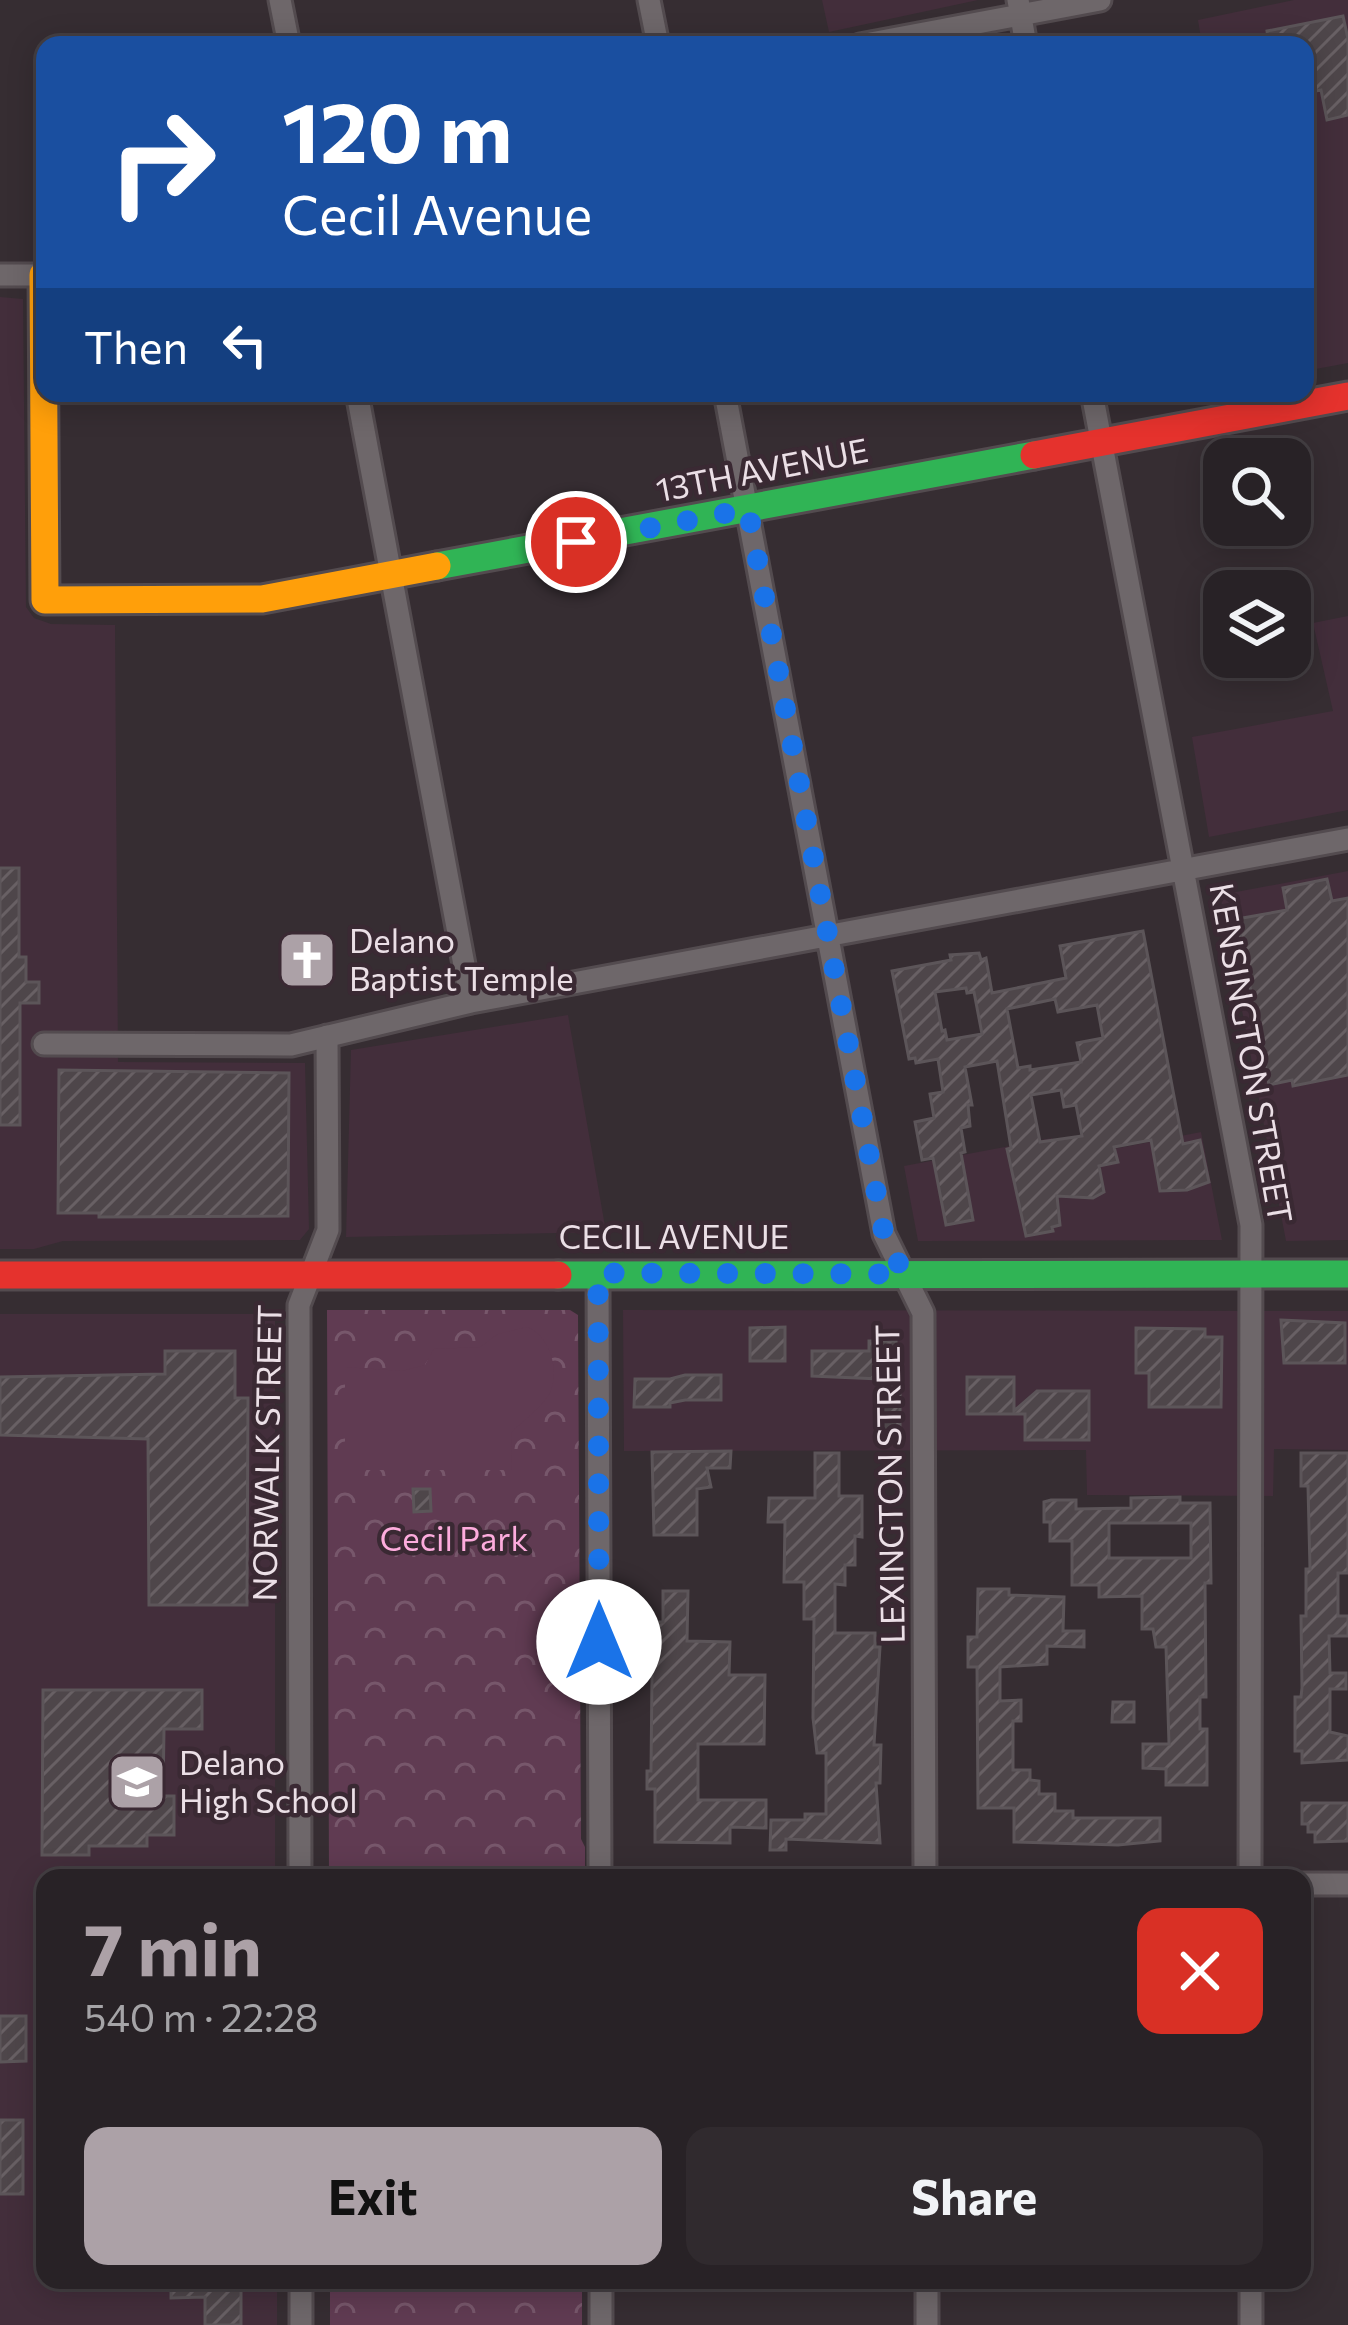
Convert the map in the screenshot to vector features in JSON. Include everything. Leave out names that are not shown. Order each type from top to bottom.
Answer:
[{"type":"street","points":[[280,0],[287,36]]},
{"type":"street","points":[[650,0],[656,36]]},
{"type":"street","points":[[898,36],[1019,7],[1100,0]]},
{"type":"street","points":[[0,275],[36,275]]},
{"type":"street","name":"13TH AVENUE","points":[[44,402],[44,599],[262,599],[1348,396]]},
{"type":"street","points":[[359,402],[471,1003]]},
{"type":"street","name":"LEXINGTON STREET","points":[[727,402],[884,1234],[923,1313],[926,1869]]},
{"type":"street","name":"KENSINGTON STREET","points":[[1094,402],[1251,1225],[1250,1869]]},
{"type":"street","points":[[44,1044],[291,1045],[471,1003],[1348,839]]},
{"type":"street","name":"NORWALK STREET","points":[[300,1869],[299,1306],[328,1230],[327,1036]]},
{"type":"street","points":[[598,1273],[601,1869]]},
{"type":"street","name":"CECIL AVENUE","points":[[0,1275],[1348,1274]]},
{"type":"street","points":[[1311,1884],[1348,1884]]},
{"type":"street","points":[[301,2289],[302,2325]]},
{"type":"street","points":[[601,2289],[601,2325]]},
{"type":"street","points":[[927,2289],[927,2325]]},
{"type":"street","points":[[1251,2289],[1251,2325]]},
{"type":"shaded area","points":[[822,0],[978,0],[829,32]]},
{"type":"shaded area","points":[[1294,0],[1348,0],[1348,363],[1314,369],[1314,36],[1201,36],[1198,20]]},
{"type":"shaded area","points":[[0,297],[23,299],[26,607],[34,618],[51,624],[115,625],[118,1062],[305,1063],[309,1229],[300,1240],[63,1241],[34,1249],[0,1249]]},
{"type":"shaded area","points":[[1348,616],[1348,810],[1209,837],[1192,737],[1333,711],[1313,623]]},
{"type":"shaded area","points":[[1348,871],[1348,1240],[1286,1241],[1220,895]]},
{"type":"shaded area","points":[[568,1015],[606,1232],[346,1237],[351,1050]]},
{"type":"shaded area","points":[[1201,1132],[1222,1240],[918,1241],[904,1166],[1052,1138],[1057,1160]]},
{"type":"shaded area","points":[[623,1310],[1348,1311],[1348,1450],[1274,1449],[1273,1496],[1087,1495],[1086,1450],[624,1451]]},
{"type":"shaded area","name":"Delano High School","points":[[0,1314],[275,1314],[275,1869],[36,1869],[36,2289],[277,2289],[277,2325],[0,2325]]},
{"type":"green space","name":"Cecil Park","points":[[327,1310],[570,1310],[578,1315],[581,1839],[585,1869],[329,1869]]},
{"type":"green space","points":[[527,1327],[547,1347],[554,1377],[545,1401],[512,1432],[511,1470],[345,1470],[345,1367],[402,1371],[425,1365],[434,1349],[480,1347],[498,1334]]},
{"type":"green space","points":[[330,2289],[582,2289],[582,2325],[330,2325]]},
{"type":"building","points":[[1343,16],[1348,39],[1348,115],[1327,120],[1321,90],[1314,91],[1314,36],[1268,36],[1267,31]]},
{"type":"building","points":[[0,868],[19,868],[19,957],[26,957],[26,982],[39,982],[39,1003],[20,1003],[20,1125],[0,1125]]},
{"type":"building","points":[[1327,879],[1332,901],[1348,898],[1348,1075],[1293,1086],[1292,1080],[1269,1085],[1237,919],[1287,910],[1283,888]]},
{"type":"building","points":[[1143,931],[1183,1144],[1200,1140],[1209,1182],[1187,1190],[1160,1191],[1151,1140],[1114,1147],[1118,1162],[1099,1166],[1104,1192],[1093,1198],[1057,1196],[1060,1225],[1026,1236],[1007,1149],[1011,1148],[997,1061],[965,1067],[972,1105],[968,1105],[970,1126],[961,1128],[965,1152],[961,1153],[973,1220],[946,1225],[933,1158],[922,1160],[915,1122],[934,1118],[930,1094],[943,1092],[938,1059],[916,1063],[915,1058],[909,1059],[892,971],[951,960],[950,955],[979,953],[981,960],[986,958],[992,993],[1066,978],[1060,946]],"holes":[[[966,988],[967,993],[974,992],[982,1034],[947,1040],[935,992]],[[1055,999],[1058,1012],[1097,1005],[1103,1038],[1077,1043],[1081,1062],[1018,1068],[1007,1009]],[[1061,1090],[1064,1107],[1076,1105],[1082,1136],[1040,1142],[1031,1095]]]},
{"type":"building","points":[[59,1070],[289,1073],[288,1216],[58,1213]]},
{"type":"building","points":[[1281,1320],[1345,1323],[1345,1363],[1284,1363]]},
{"type":"building","points":[[785,1327],[785,1361],[750,1361],[750,1328]]},
{"type":"building","points":[[1136,1328],[1205,1329],[1205,1337],[1222,1337],[1221,1407],[1149,1407],[1149,1373],[1136,1373]]},
{"type":"building","points":[[869,1341],[896,1341],[900,1432],[881,1432],[880,1379],[812,1376],[812,1351],[869,1351]]},
{"type":"building","points":[[165,1351],[235,1351],[235,1398],[248,1398],[247,1605],[149,1605],[148,1439],[0,1435],[0,1377],[165,1374]]},
{"type":"building","points":[[721,1375],[721,1400],[634,1407],[635,1379]]},
{"type":"building","points":[[967,1377],[1014,1377],[1014,1411],[1037,1391],[1089,1391],[1089,1440],[1025,1440],[1025,1414],[967,1414]]},
{"type":"building","points":[[731,1451],[730,1468],[707,1468],[711,1487],[697,1489],[697,1535],[654,1535],[652,1452]]},
{"type":"building","points":[[815,1453],[839,1453],[839,1496],[862,1496],[862,1537],[855,1536],[855,1565],[845,1565],[845,1585],[835,1584],[835,1633],[875,1633],[875,1647],[880,1647],[874,1745],[881,1745],[880,1783],[876,1783],[880,1843],[786,1839],[786,1850],[770,1850],[771,1820],[805,1820],[805,1814],[826,1814],[826,1753],[817,1753],[813,1718],[814,1619],[804,1619],[804,1582],[784,1582],[785,1522],[768,1522],[769,1498],[815,1498]]},
{"type":"building","points":[[1301,1453],[1348,1453],[1348,1573],[1338,1573],[1338,1616],[1348,1616],[1348,1636],[1329,1636],[1330,1673],[1346,1673],[1346,1689],[1330,1689],[1330,1732],[1348,1736],[1348,1760],[1302,1763],[1302,1751],[1295,1751],[1295,1697],[1301,1697],[1302,1688],[1301,1616],[1306,1616],[1306,1569],[1310,1569],[1308,1486],[1301,1486]]},
{"type":"building","points":[[413,1489],[430,1489],[431,1511],[414,1512]]},
{"type":"building","points":[[1180,1497],[1180,1503],[1210,1503],[1206,1697],[1200,1697],[1200,1729],[1207,1729],[1207,1785],[1166,1785],[1166,1769],[1143,1768],[1143,1744],[1169,1744],[1166,1647],[1156,1647],[1153,1629],[1142,1629],[1142,1596],[1099,1597],[1099,1585],[1072,1585],[1072,1541],[1050,1541],[1050,1522],[1044,1522],[1044,1502],[1051,1500],[1076,1500],[1076,1509],[1131,1508],[1131,1498]],"holes":[[[1109,1523],[1191,1523],[1191,1558],[1109,1558]]]},
{"type":"building","points":[[978,1589],[1064,1597],[1063,1631],[1084,1631],[1084,1647],[1047,1646],[1047,1664],[1000,1667],[1000,1701],[1021,1700],[1021,1721],[1013,1721],[1013,1770],[1030,1770],[1030,1780],[1039,1781],[1039,1794],[1055,1794],[1055,1811],[1073,1811],[1073,1818],[1160,1818],[1160,1841],[1118,1845],[1014,1842],[1014,1808],[978,1808],[977,1667],[968,1667],[968,1637],[977,1637]]},
{"type":"building","points":[[663,1591],[688,1591],[687,1641],[730,1642],[729,1675],[765,1675],[764,1744],[698,1744],[698,1800],[766,1800],[766,1828],[730,1827],[730,1843],[655,1842],[655,1789],[647,1789],[652,1676],[645,1676],[645,1655],[650,1655],[651,1622],[663,1622]]},
{"type":"building","points":[[43,1690],[202,1690],[202,1729],[164,1729],[163,1796],[174,1796],[174,1835],[147,1835],[147,1846],[89,1846],[89,1855],[42,1855]]},
{"type":"building","points":[[1113,1702],[1134,1702],[1134,1722],[1112,1722]]},
{"type":"building","points":[[1302,1803],[1348,1803],[1348,1841],[1315,1842],[1315,1832],[1308,1832],[1308,1824],[1302,1824]]},
{"type":"building","points":[[0,2016],[26,2016],[26,2061],[0,2062]]},
{"type":"building","points":[[0,2120],[23,2120],[23,2194],[0,2194]]},
{"type":"building","points":[[171,2289],[241,2289],[241,2325],[205,2325],[205,2297],[171,2298]]},
{"type":"traffic: fast","points":[[437,566],[1034,455]]},
{"type":"traffic: fast","points":[[558,1275],[1348,1274]]},
{"type":"traffic: slow","points":[[44,402],[45,600],[262,599],[437,566]]},
{"type":"traffic: jam","points":[[1034,455],[1348,396]]},
{"type":"traffic: jam","points":[[0,1275],[558,1275]]},
{"type":"place","name":"Delano Baptist Temple","points":[[307,960]]},
{"type":"place","name":"Delano High School","points":[[137,1782]]},
{"type":"route","points":[[576,542],[748,509],[884,1234],[904,1274],[598,1273],[599,1642]]}]
